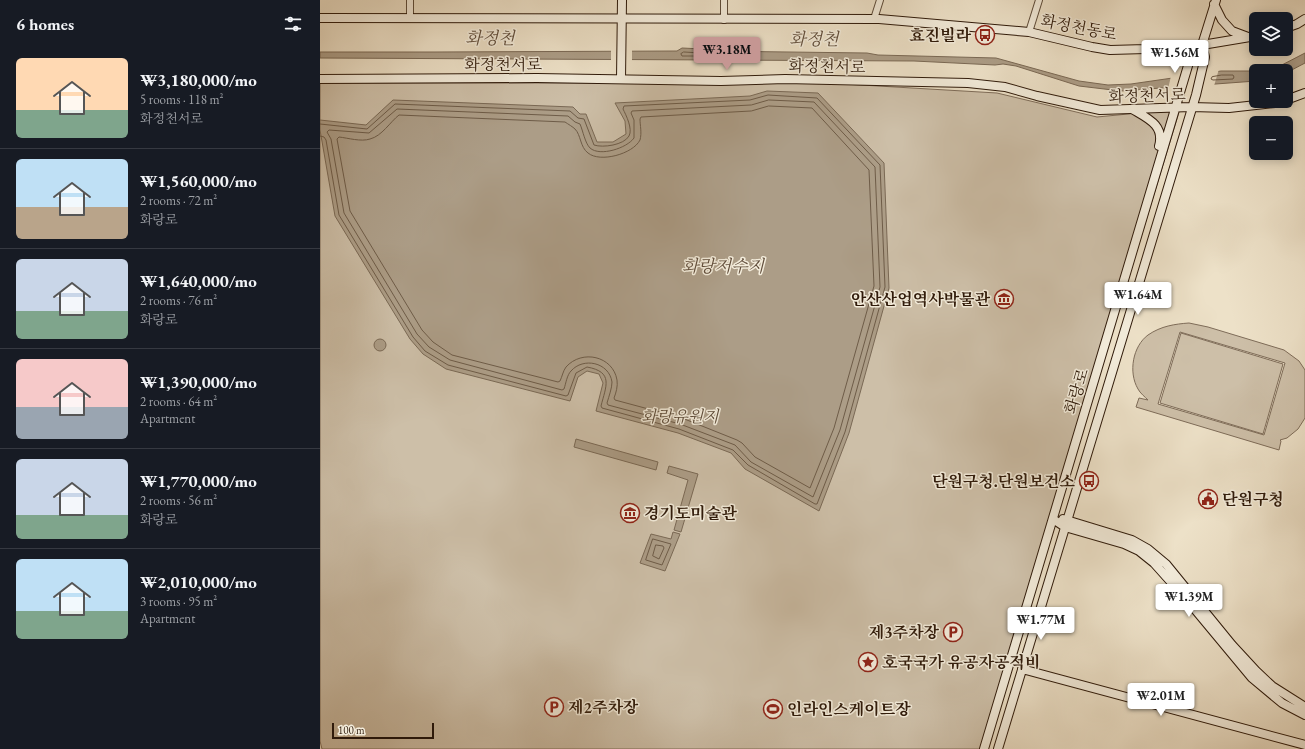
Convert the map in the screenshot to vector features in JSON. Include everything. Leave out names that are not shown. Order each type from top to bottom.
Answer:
[{"type":"street","points":[[410,0],[410,19]]},
{"type":"street","points":[[622,0],[622,76]]},
{"type":"street","points":[[724,0],[724,20]]},
{"type":"street","points":[[874,19],[880,0]]},
{"type":"street","points":[[1029,32],[1039,0]]},
{"type":"street","points":[[1215,2],[1222,20],[1232,31],[1249,36]]},
{"type":"street","name":"화랑로","points":[[984,749],[1190,59],[1202,45],[1215,2]]},
{"type":"street","name":"화정천동로","points":[[320,18],[622,18],[724,20],[874,19],[1029,32],[1092,48],[1110,50],[1202,45],[1249,38]]},
{"type":"street","points":[[1293,25],[1305,19]]},
{"type":"street","name":"화랑로","points":[[998,749],[1191,107],[1196,95],[1205,57],[1202,45]]},
{"type":"street","name":"화정천서로","points":[[320,79],[622,76],[721,81],[785,79],[968,83],[1005,87],[1037,96],[1100,110],[1191,107],[1229,108],[1249,106]]},
{"type":"street","points":[[1293,97],[1305,93]]},
{"type":"street","points":[[1132,109],[1152,121],[1160,132],[1161,139],[1157,153],[1157,169]]},
{"type":"street","points":[[1052,519],[1132,540],[1148,549],[1166,564],[1232,645],[1256,671],[1272,686],[1305,707]]},
{"type":"street","points":[[1066,523],[1124,544],[1139,552],[1154,563],[1188,601],[1252,678],[1282,703],[1305,716]]},
{"type":"street","points":[[1022,670],[1305,745]]},
{"type":"green space","name":"화랑유원지","points":[[320,83],[827,83],[997,93],[1097,117],[1180,109],[985,749],[322,749],[320,741]]},
{"type":"green space","points":[[1184,323],[1208,327],[1284,350],[1299,361],[1305,370],[1305,418],[1298,429],[1287,438],[1280,440],[1279,450],[1136,407],[1139,398],[1148,400],[1139,390],[1133,375],[1134,360],[1139,346],[1148,335],[1158,329]],"holes":[[[1180,332],[1285,363],[1264,435],[1158,404]]]},
{"type":"green space","points":[[1181,333],[1283,364],[1263,434],[1160,403]]},
{"type":"water","points":[[682,48],[711,51],[867,53],[878,55],[996,58],[1079,81],[1108,85],[1131,84],[1221,71],[1249,71],[1249,82],[1121,91],[1079,86],[1016,66],[1003,64],[995,65],[914,61],[320,58],[320,52],[677,51]]},
{"type":"water","points":[[1305,53],[1305,63],[1293,69],[1293,64],[1284,64]]},
{"type":"water","name":"화랑저수지","points":[[767,91],[818,93],[884,163],[889,288],[849,433],[819,511],[745,469],[731,453],[678,433],[596,411],[603,383],[599,374],[587,371],[578,377],[570,401],[446,369],[423,354],[410,339],[335,216],[320,130],[320,120],[366,125],[393,100],[573,107],[580,114],[586,114],[597,142],[613,142],[626,134],[625,121],[615,103],[750,96]]},
{"type":"water","points":[[378,339],[382,339],[386,345],[382,351],[378,351],[374,347],[374,343]]},
{"type":"water","points":[[576,439],[658,462],[656,470],[574,447]]},
{"type":"water","points":[[669,466],[698,474],[681,532],[674,530],[688,480],[667,473]]},
{"type":"water","points":[[673,532],[680,534],[665,571],[640,563],[651,534],[671,539]]},
{"type":"pier","points":[[611,49],[632,49],[632,62],[611,62]]},
{"type":"pier","points":[[1219,69],[1214,86],[1168,89],[1171,76]]},
{"type":"place","name":"효진빌라","points":[[985,35]]},
{"type":"place","name":"안산산업역사박물관","points":[[1004,299]]},
{"type":"place","name":"단원구청.단원보건소","points":[[1089,481]]},
{"type":"place","name":"단원구청","points":[[1208,499]]},
{"type":"place","name":"경기도미술관","points":[[630,513]]},
{"type":"place","name":"제3주차장","points":[[953,632]]},
{"type":"place","name":"호국국가 유공자공적비","points":[[868,662]]},
{"type":"place","name":"제2주차장","points":[[554,707]]},
{"type":"place","name":"인라인스케이트장","points":[[773,709]]},
{"type":"water label","name":"화정천","points":[[490,38]]},
{"type":"water label","name":"화정천","points":[[814,39]]}]
